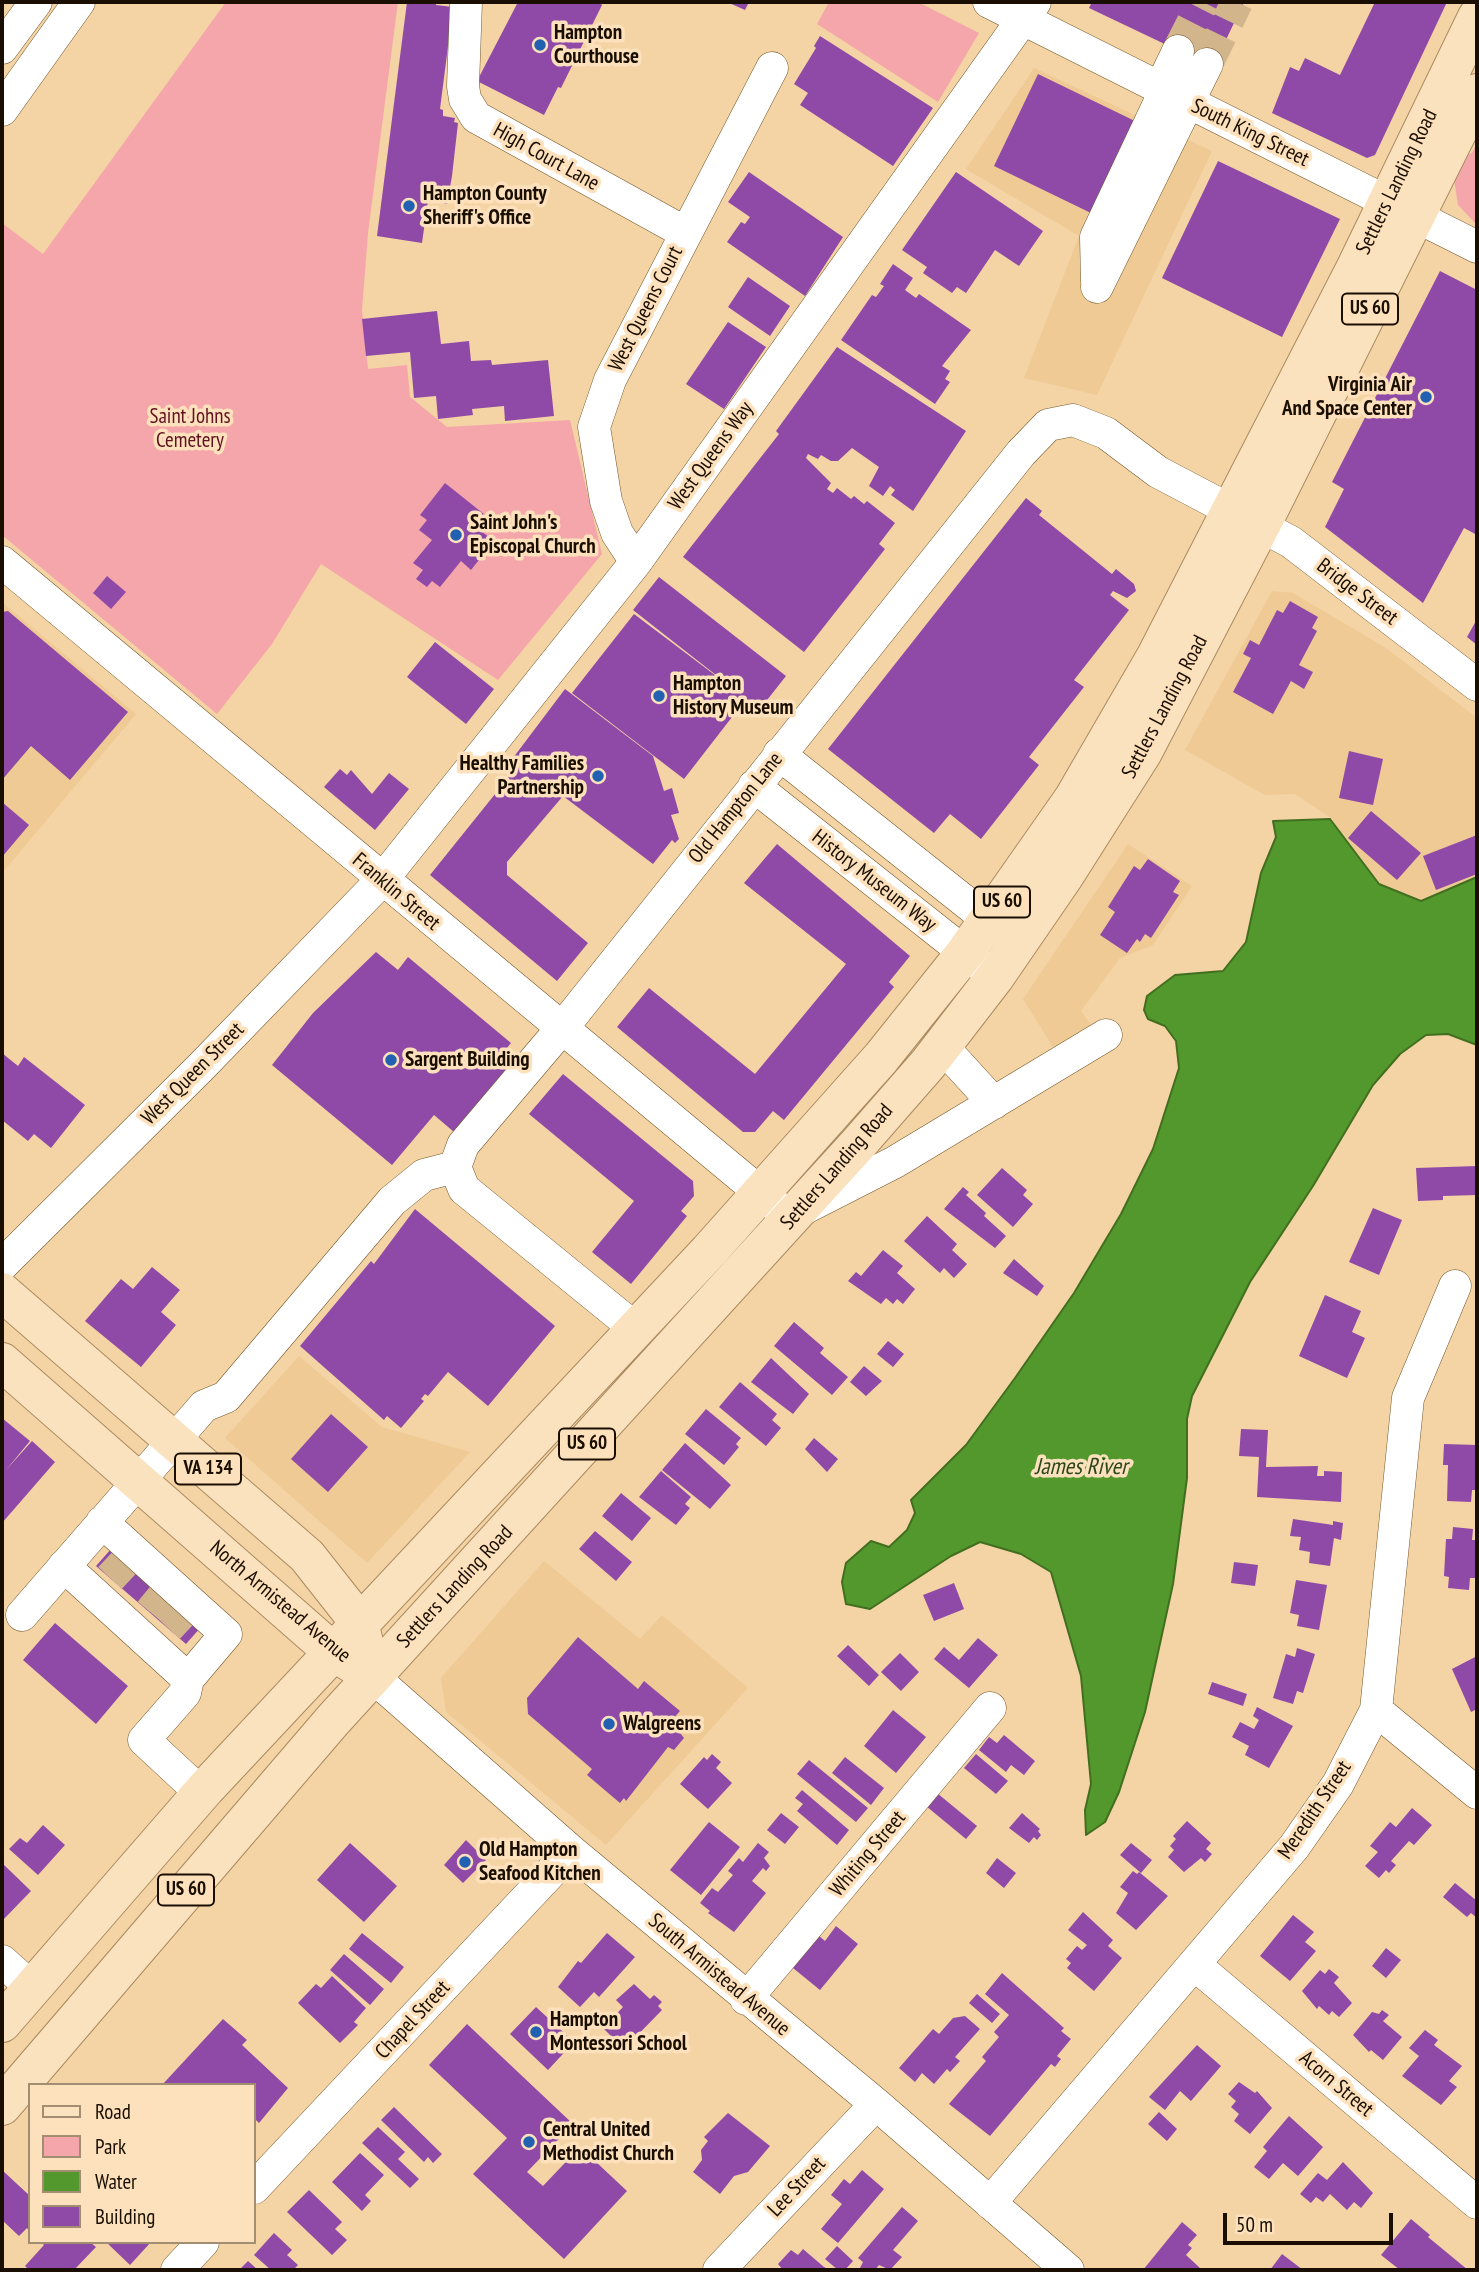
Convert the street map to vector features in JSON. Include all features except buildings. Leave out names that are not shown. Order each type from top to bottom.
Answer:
[{"type":"main road","name":"Settlers Landing Road","points":[[1403,209],[1477,17]]},
{"type":"main road","name":"Settlers Landing Road","points":[[2,2106],[372,1676],[795,1215],[942,1046],[995,976],[1127,779],[1246,517],[1403,209],[1477,93]]},
{"type":"main road","name":"Settlers Landing Road","points":[[2,2023],[201,1793],[636,1329],[881,1058],[965,953],[1035,858],[1246,517]]},
{"type":"main road","name":"North Armistead Avenue","points":[[2,1292],[307,1556],[359,1622],[372,1676]]},
{"type":"main road","name":"North Armistead Avenue","points":[[2,1362],[332,1651],[372,1676]]},
{"type":"street","points":[[2,48],[36,2]]},
{"type":"street","points":[[2,110],[79,2]]},
{"type":"street","name":"High Court Lane","points":[[466,2],[463,86],[465,99],[476,117],[684,232]]},
{"type":"street","name":"South King Street","points":[[989,2],[1029,10],[1173,95],[1477,247]]},
{"type":"street","name":"West Queens Way","points":[[382,880],[636,562],[1029,10]]},
{"type":"street","points":[[1097,283],[1096,237],[1193,58]]},
{"type":"street","name":"West Queens Court","points":[[636,562],[617,533],[606,501],[594,427],[610,380],[684,232],[772,68]]},
{"type":"street","name":"Old Hampton Lane","points":[[455,1167],[463,1145],[563,1027],[1021,453],[1048,425],[1073,420],[1106,433],[1158,472],[1246,517]]},
{"type":"street","name":"Bridge Street","points":[[1246,517],[1292,542],[1477,685]]},
{"type":"street","name":"Franklin Street","points":[[2,562],[382,880],[761,1192],[795,1215]]},
{"type":"street","name":"History Museum Way","points":[[779,754],[1018,944]]},
{"type":"street","name":"History Museum Way","points":[[754,786],[995,976]]},
{"type":"street","points":[[909,908],[936,878]]},
{"type":"street","name":"West Queen Street","points":[[2,1265],[202,1066],[382,880]]},
{"type":"street","points":[[795,1215],[895,1162],[1106,1035]]},
{"type":"street","points":[[942,1046],[994,1103]]},
{"type":"street","points":[[22,1615],[204,1406],[226,1397],[392,1201],[424,1175],[455,1167],[464,1188],[636,1329]]},
{"type":"street","name":"Meredith Street","points":[[990,2203],[1294,1847],[1338,1784],[1376,1710],[1408,1398],[1455,1286]]},
{"type":"street","points":[[102,1522],[146,1597],[188,1679]]},
{"type":"street","points":[[64,1566],[146,1597],[226,1634],[188,1679],[185,1693],[144,1740],[201,1793]]},
{"type":"street","name":"South Armistead Avenue","points":[[372,1676],[571,1851],[746,1999],[876,2104],[1068,2270]]},
{"type":"street","name":"Whiting Street","points":[[746,1999],[990,1708]]},
{"type":"street","points":[[1376,1710],[1477,1793]]},
{"type":"street","name":"Chapel Street","points":[[256,2186],[571,1851]]},
{"type":"street","points":[[2,1961],[32,1988]]},
{"type":"street","name":"Acorn Street","points":[[1194,1964],[1477,2203]]},
{"type":"street","name":"Lee Street","points":[[719,2270],[876,2104]]},
{"type":"street","points":[[177,2270],[201,2244]]},
{"type":"shaded area","points":[[1034,68],[1212,151],[1097,395],[1024,378],[1079,236],[966,169]]},
{"type":"shaded area","points":[[1272,591],[1293,593],[1386,648],[1477,718],[1477,876],[1421,899],[1380,884],[1331,818],[1295,794],[1265,795],[1185,750]]},
{"type":"shaded area","points":[[2,602],[136,714],[2,873]]},
{"type":"shaded area","points":[[1128,844],[1192,886],[1153,945],[1120,958],[1081,1011],[1091,1025],[1053,1047],[1023,999]]},
{"type":"shaded area","points":[[299,1356],[382,1427],[470,1452],[367,1563],[225,1438]]},
{"type":"shaded area","points":[[544,1561],[640,1639],[662,1615],[748,1688],[606,1845],[446,1712],[441,1678]]},
{"type":"green space","name":"Saint Johns Cemetery","points":[[226,2],[398,2],[368,233],[362,310],[368,369],[407,365],[410,397],[447,427],[570,420],[602,554],[498,680],[321,564],[272,644],[217,714],[2,535],[2,223],[43,254]]},
{"type":"green space","points":[[829,2],[918,2],[979,33],[938,102],[817,24]]},
{"type":"green space","points":[[1477,143],[1477,225],[1458,205],[1454,179],[1464,156],[1472,153]]},
{"type":"water","name":"James River","points":[[1330,819],[1379,884],[1421,901],[1477,877],[1477,1045],[1448,1034],[1426,1035],[1400,1054],[1373,1085],[1313,1186],[1250,1282],[1192,1396],[1187,1419],[1187,1478],[1173,1584],[1145,1712],[1119,1792],[1105,1822],[1086,1835],[1085,1810],[1091,1784],[1081,1676],[1051,1572],[1021,1554],[980,1542],[951,1556],[870,1609],[846,1604],[842,1582],[846,1563],[871,1541],[889,1547],[907,1530],[915,1513],[911,1500],[966,1445],[1074,1293],[1121,1214],[1153,1149],[1179,1068],[1176,1041],[1165,1026],[1148,1019],[1144,1010],[1147,996],[1175,975],[1223,971],[1246,942],[1261,873],[1276,837],[1273,821]]},
{"type":"tunnel","points":[[1178,51],[1203,2]]},
{"type":"tunnel","points":[[1207,64],[1237,2]]},
{"type":"tunnel","points":[[110,1578],[126,1561]]},
{"type":"tunnel","points":[[150,1612],[164,1595]]},
{"type":"tunnel","points":[[168,1628],[183,1612]]},
{"type":"place","name":"Hampton Courthouse","points":[[540,45]]},
{"type":"place","name":"Hampton County Sheriff's Office","points":[[409,206]]},
{"type":"place","name":"Virginia Air And Space Center","points":[[1426,397]]},
{"type":"place","name":"Saint John's Episcopal Church","points":[[456,535]]},
{"type":"place","name":"Hampton History Museum","points":[[659,696]]},
{"type":"place","name":"Healthy Families Partnership","points":[[598,776]]},
{"type":"place","name":"Sargent Building","points":[[391,1060]]},
{"type":"place","name":"Walgreens","points":[[609,1724]]},
{"type":"place","name":"Old Hampton Seafood Kitchen","points":[[465,1862]]},
{"type":"place","name":"Hampton Montessori School","points":[[536,2032]]},
{"type":"place","name":"Central United Methodist Church","points":[[529,2142]]}]
